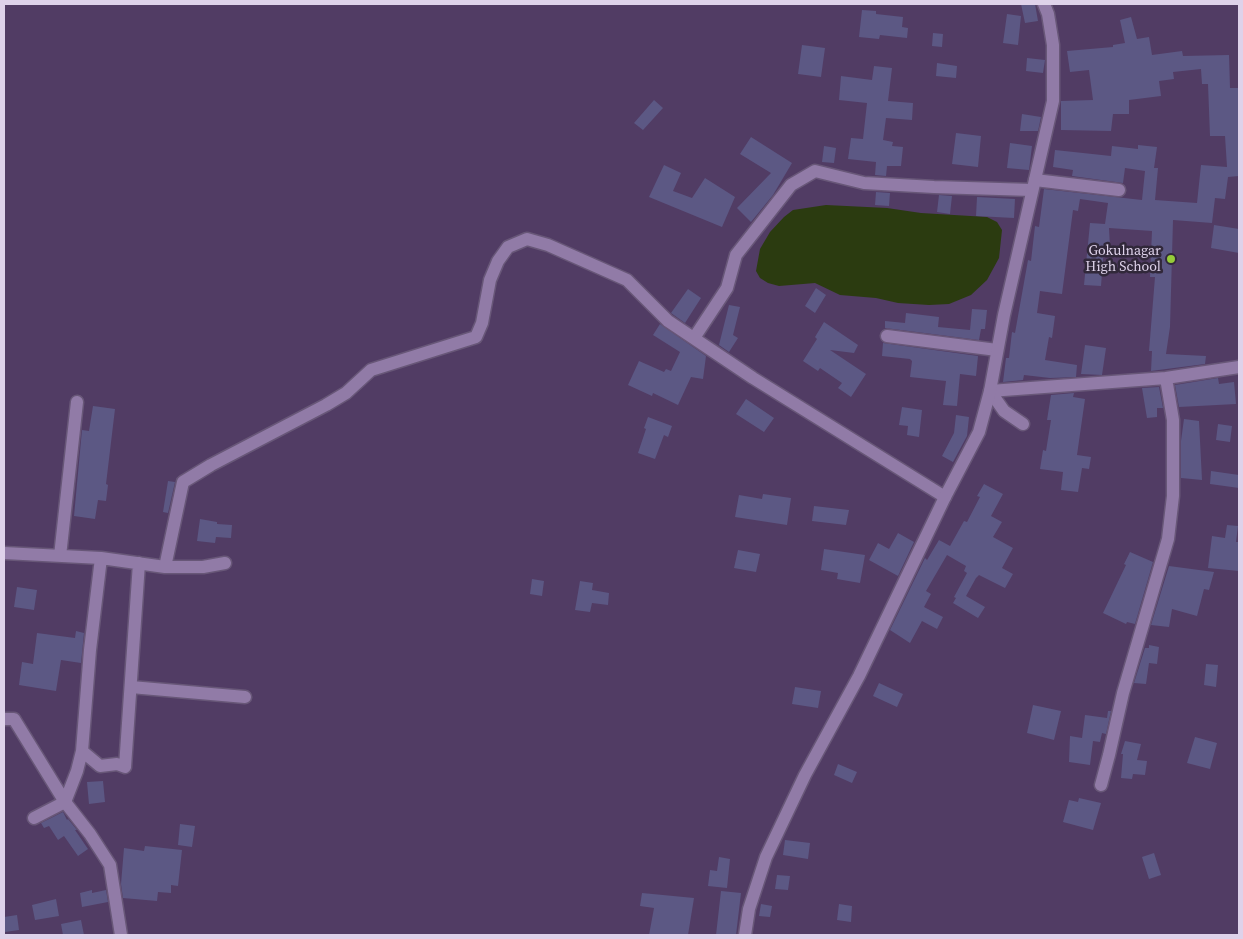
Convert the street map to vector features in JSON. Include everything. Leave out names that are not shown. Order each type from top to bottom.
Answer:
[{"type":"street","points":[[745,935],[749,909],[766,857],[805,775],[859,676],[945,497],[979,432],[990,391],[997,350],[1054,101],[1054,44],[1044,4]]},
{"type":"street","points":[[694,338],[727,288],[736,255],[791,185],[815,171],[864,183],[934,187],[1034,185],[1119,190]]},
{"type":"street","points":[[165,567],[183,482],[211,465],[326,406],[346,393],[371,370],[476,337],[482,323],[490,280],[498,261],[508,247],[527,239],[548,245],[627,280],[668,321],[761,383],[945,497]]},
{"type":"street","points":[[887,336],[997,350]]},
{"type":"street","points":[[990,391],[1166,378],[1239,367]]},
{"type":"street","points":[[1101,785],[1123,693],[1168,539],[1173,496],[1174,441],[1166,378]]},
{"type":"street","points":[[990,391],[1004,411],[1023,424]]},
{"type":"street","points":[[60,556],[77,402]]},
{"type":"street","points":[[4,553],[101,558],[165,567],[203,567],[225,563]]},
{"type":"street","points":[[34,818],[65,802],[77,770],[82,750],[90,650],[101,558]]},
{"type":"street","points":[[82,750],[100,766],[117,764],[125,767],[139,563]]},
{"type":"street","points":[[131,686],[245,697]]},
{"type":"street","points":[[4,719],[14,719],[65,802],[90,834],[110,865],[121,935]]},
{"type":"shaded area","points":[[826,205],[887,208],[921,213],[987,217],[997,222],[1002,230],[999,258],[987,280],[971,295],[949,304],[898,303],[876,298],[840,295],[815,283],[779,286],[768,283],[760,278],[756,271],[760,249],[770,232],[793,210]]},
{"type":"building","points":[[1021,4],[1035,4],[1038,21],[1025,23]]},
{"type":"building","points":[[862,10],[876,11],[876,14],[903,17],[902,27],[908,28],[907,38],[880,35],[879,39],[859,37]]},
{"type":"building","points":[[1007,14],[1021,16],[1018,45],[1003,43]]},
{"type":"building","points":[[1131,17],[1137,39],[1149,37],[1152,55],[1182,51],[1183,56],[1229,55],[1230,88],[1239,88],[1239,176],[1228,177],[1225,199],[1215,198],[1212,223],[1173,220],[1170,327],[1166,354],[1206,356],[1205,364],[1151,371],[1152,351],[1149,351],[1155,277],[1150,277],[1152,231],[1109,228],[1110,247],[1104,247],[1101,286],[1084,285],[1090,223],[1105,224],[1108,203],[1080,199],[1078,211],[1073,210],[1062,294],[1040,291],[1037,313],[1055,316],[1052,338],[1049,337],[1045,360],[1077,365],[1076,377],[1050,378],[1024,375],[1023,380],[1003,382],[1006,358],[1009,358],[1012,332],[1015,333],[1028,260],[1031,261],[1035,226],[1039,227],[1044,189],[1142,200],[1145,171],[1125,168],[1123,183],[1072,176],[1073,170],[1053,167],[1055,150],[1111,156],[1112,146],[1138,149],[1138,145],[1157,147],[1154,168],[1158,168],[1155,200],[1197,203],[1201,165],[1227,167],[1225,136],[1210,136],[1208,84],[1202,84],[1201,69],[1173,72],[1174,79],[1159,81],[1161,96],[1129,100],[1129,114],[1113,114],[1111,131],[1061,130],[1061,101],[1093,100],[1089,70],[1070,72],[1067,51],[1113,47],[1113,45],[1125,43],[1120,20]]},
{"type":"building","points":[[933,33],[943,34],[942,47],[932,46]]},
{"type":"building","points":[[802,45],[825,48],[821,77],[798,74]]},
{"type":"building","points":[[1027,58],[1045,60],[1043,73],[1026,71]]},
{"type":"building","points":[[937,63],[957,66],[956,78],[936,76]]},
{"type":"building","points":[[874,66],[892,68],[888,101],[913,103],[912,120],[886,118],[883,140],[893,142],[892,146],[903,147],[901,166],[887,166],[886,176],[875,175],[876,162],[848,159],[851,138],[863,139],[867,103],[839,100],[841,76],[872,80]]},
{"type":"building","points":[[654,100],[663,108],[643,130],[634,123]]},
{"type":"building","points":[[1022,114],[1041,117],[1038,131],[1020,131]]},
{"type":"building","points":[[956,133],[981,136],[978,167],[952,164]]},
{"type":"building","points":[[751,137],[792,163],[773,195],[751,222],[737,208],[771,173],[740,154]]},
{"type":"building","points":[[1010,143],[1032,146],[1029,170],[1007,168]]},
{"type":"building","points":[[824,146],[836,148],[834,163],[822,162]]},
{"type":"building","points":[[664,165],[681,173],[673,191],[692,198],[705,178],[735,197],[722,227],[649,197]]},
{"type":"building","points":[[876,192],[890,193],[889,206],[875,205]]},
{"type":"building","points":[[939,195],[952,196],[950,214],[937,212]]},
{"type":"building","points":[[977,197],[1015,199],[1014,218],[976,216]]},
{"type":"building","points":[[1214,225],[1239,229],[1239,253],[1211,248]]},
{"type":"building","points":[[816,288],[826,295],[815,313],[805,306]]},
{"type":"building","points":[[688,289],[701,298],[685,323],[671,313]]},
{"type":"building","points":[[729,305],[740,307],[733,335],[738,338],[729,352],[719,345]]},
{"type":"building","points":[[972,309],[987,310],[985,329],[981,329],[979,340],[885,328],[885,321],[905,323],[906,313],[939,317],[938,327],[970,330]]},
{"type":"building","points":[[824,322],[858,345],[854,353],[830,350],[866,374],[851,397],[838,388],[842,383],[820,368],[818,371],[803,361],[817,339],[815,337]]},
{"type":"building","points":[[660,324],[706,356],[703,379],[691,377],[678,405],[653,393],[652,396],[628,385],[639,361],[664,372],[666,369],[671,371],[680,352],[653,335]]},
{"type":"building","points":[[883,343],[978,356],[976,376],[960,374],[957,406],[943,405],[946,381],[910,377],[912,361],[910,359],[882,356]]},
{"type":"building","points":[[1085,345],[1106,348],[1102,375],[1081,374]]},
{"type":"building","points":[[1218,378],[1219,384],[1234,382],[1236,404],[1179,407],[1175,385]]},
{"type":"building","points":[[1159,387],[1163,408],[1157,408],[1157,417],[1147,418],[1142,388]]},
{"type":"building","points":[[1074,393],[1073,397],[1085,399],[1077,455],[1091,457],[1089,469],[1082,468],[1078,492],[1061,490],[1063,472],[1040,469],[1043,450],[1046,451],[1051,420],[1047,420],[1051,395]]},
{"type":"building","points":[[746,399],[774,418],[764,432],[736,414]]},
{"type":"building","points":[[93,406],[115,409],[106,484],[108,485],[106,501],[98,500],[95,519],[74,516],[82,430],[89,431]]},
{"type":"building","points":[[902,407],[922,410],[919,437],[907,435],[908,426],[899,425]]},
{"type":"building","points":[[956,415],[969,417],[967,436],[953,462],[942,456],[954,433]]},
{"type":"building","points":[[648,417],[672,426],[668,437],[664,435],[655,459],[638,453]]},
{"type":"building","points":[[1184,419],[1199,421],[1202,480],[1181,478],[1181,441]]},
{"type":"building","points":[[1218,424],[1232,426],[1230,442],[1216,440]]},
{"type":"building","points":[[1211,471],[1239,475],[1239,488],[1210,484]]},
{"type":"building","points":[[168,481],[175,482],[168,513],[163,512]]},
{"type":"building","points":[[984,484],[1003,494],[991,516],[1002,522],[993,537],[1013,548],[1002,568],[1013,574],[1005,588],[979,575],[976,578],[966,596],[985,607],[978,618],[953,603],[956,598],[954,597],[967,573],[964,571],[966,566],[947,555],[926,591],[931,594],[924,607],[943,617],[937,629],[922,621],[910,643],[890,630],[925,558],[927,560],[939,540],[950,546],[964,521],[967,522],[980,497],[977,496]]},
{"type":"building","points":[[763,494],[791,498],[787,525],[735,517],[739,495],[762,499]]},
{"type":"building","points":[[814,506],[849,510],[846,525],[812,521]]},
{"type":"building","points":[[200,519],[217,522],[217,524],[232,525],[231,538],[216,537],[215,543],[197,541]]},
{"type":"building","points":[[1227,525],[1238,526],[1236,542],[1239,542],[1239,571],[1208,568],[1212,536],[1225,538]]},
{"type":"building","points":[[898,533],[914,542],[898,576],[869,560],[878,543],[889,549]]},
{"type":"building","points":[[824,549],[865,555],[860,583],[837,579],[838,573],[821,570]]},
{"type":"building","points":[[738,550],[760,554],[756,572],[734,568]]},
{"type":"building","points":[[1130,552],[1153,562],[1135,624],[1127,622],[1126,624],[1103,613],[1126,565],[1124,564]]},
{"type":"building","points":[[1169,566],[1214,572],[1209,590],[1204,589],[1197,616],[1172,609],[1169,627],[1151,625]]},
{"type":"building","points":[[532,579],[544,581],[542,596],[530,594]]},
{"type":"building","points":[[580,581],[593,583],[592,590],[609,593],[608,605],[592,603],[590,612],[575,610]]},
{"type":"building","points":[[17,587],[37,590],[34,610],[14,607]]},
{"type":"building","points":[[76,631],[84,633],[81,663],[61,660],[56,691],[19,685],[22,662],[33,664],[37,633],[75,638]]},
{"type":"building","points":[[1149,645],[1159,647],[1157,664],[1149,663],[1146,684],[1134,683],[1145,648],[1149,648]]},
{"type":"building","points":[[1206,664],[1218,665],[1216,687],[1204,685]]},
{"type":"building","points":[[879,683],[903,694],[897,707],[873,696]]},
{"type":"building","points":[[795,687],[821,691],[818,708],[792,704]]},
{"type":"building","points":[[1033,705],[1061,711],[1054,740],[1027,733]]},
{"type":"building","points":[[1108,711],[1111,711],[1106,734],[1102,733],[1100,742],[1093,741],[1090,765],[1069,762],[1070,736],[1082,738],[1085,715],[1107,718]]},
{"type":"building","points":[[1195,737],[1217,743],[1210,769],[1187,763]]},
{"type":"building","points":[[1125,741],[1141,744],[1137,760],[1147,761],[1145,775],[1133,774],[1132,779],[1121,778],[1123,754],[1121,754]]},
{"type":"building","points":[[838,764],[857,772],[852,783],[834,775]]},
{"type":"building","points":[[103,781],[105,802],[89,804],[87,782]]},
{"type":"building","points":[[1079,798],[1101,803],[1093,830],[1063,822],[1069,800],[1078,802]]},
{"type":"building","points":[[63,812],[67,820],[77,830],[75,830],[88,849],[78,856],[64,836],[58,840],[49,826],[44,828],[41,823]]},
{"type":"building","points":[[180,824],[195,826],[192,847],[178,845]]},
{"type":"building","points":[[785,840],[810,843],[808,859],[783,855]]},
{"type":"building","points":[[145,846],[182,850],[178,886],[171,885],[171,893],[158,892],[157,901],[123,898],[121,884],[124,848],[144,851]]},
{"type":"building","points":[[1154,853],[1161,875],[1149,879],[1142,857]]},
{"type":"building","points":[[719,857],[730,859],[727,888],[708,886],[710,870],[717,871]]},
{"type":"building","points":[[777,875],[790,876],[788,890],[775,889]]},
{"type":"building","points":[[92,890],[92,893],[106,890],[108,902],[82,907],[80,893]]},
{"type":"building","points":[[721,891],[741,893],[736,935],[716,935]]},
{"type":"building","points":[[642,893],[694,898],[688,935],[649,935],[654,908],[640,906]]},
{"type":"building","points":[[56,899],[59,916],[35,920],[32,905]]},
{"type":"building","points":[[761,904],[772,906],[770,917],[759,916]]},
{"type":"building","points":[[839,904],[852,906],[851,922],[837,920]]},
{"type":"building","points":[[17,915],[19,930],[5,932],[4,917]]},
{"type":"building","points":[[81,920],[84,935],[63,935],[61,924]]},
{"type":"place","name":"Gokulnagar High School","points":[[1171,259]]}]
